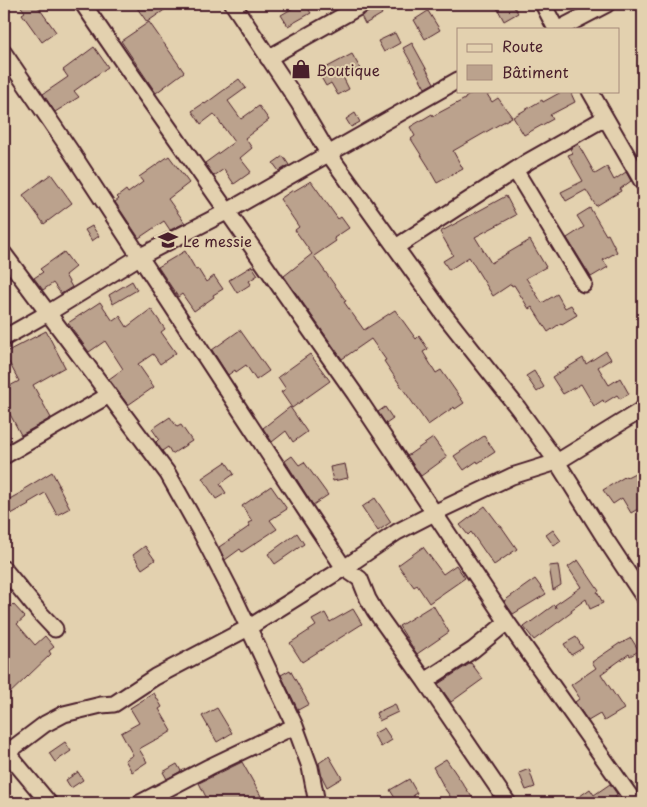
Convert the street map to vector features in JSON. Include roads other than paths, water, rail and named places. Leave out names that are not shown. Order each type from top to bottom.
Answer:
[{"type":"street","points":[[83,4],[355,394],[507,622],[635,803]]},
{"type":"street","points":[[233,4],[298,102],[328,153],[442,312],[518,408],[557,462],[643,596]]},
{"type":"street","points":[[268,58],[364,4]]},
{"type":"street","points":[[543,4],[556,28]]},
{"type":"street","points":[[559,28],[606,4]]},
{"type":"street","points":[[4,53],[70,150],[302,506],[344,568],[360,578],[375,611],[508,803]]},
{"type":"street","points":[[4,338],[139,258],[228,211],[457,81]]},
{"type":"street","points":[[591,92],[643,183]]},
{"type":"street","points":[[396,247],[515,170],[605,118]]},
{"type":"street","points":[[515,170],[584,284]]},
{"type":"street","points":[[4,254],[168,474],[234,597],[295,726],[310,767],[317,803]]},
{"type":"street","points":[[4,456],[109,395]]},
{"type":"street","points":[[49,803],[5,753],[45,724],[64,714],[101,705],[114,704],[155,676],[248,628],[344,568],[397,532],[434,512],[512,476],[557,462],[643,408]]},
{"type":"street","points":[[4,569],[55,629]]},
{"type":"street","points":[[425,681],[473,650],[507,622]]},
{"type":"street","points":[[140,803],[209,767],[295,726]]},
{"type":"place","name":"Boutique","points":[[301,69]]},
{"type":"place","name":"Le messie","points":[[168,240]]}]
